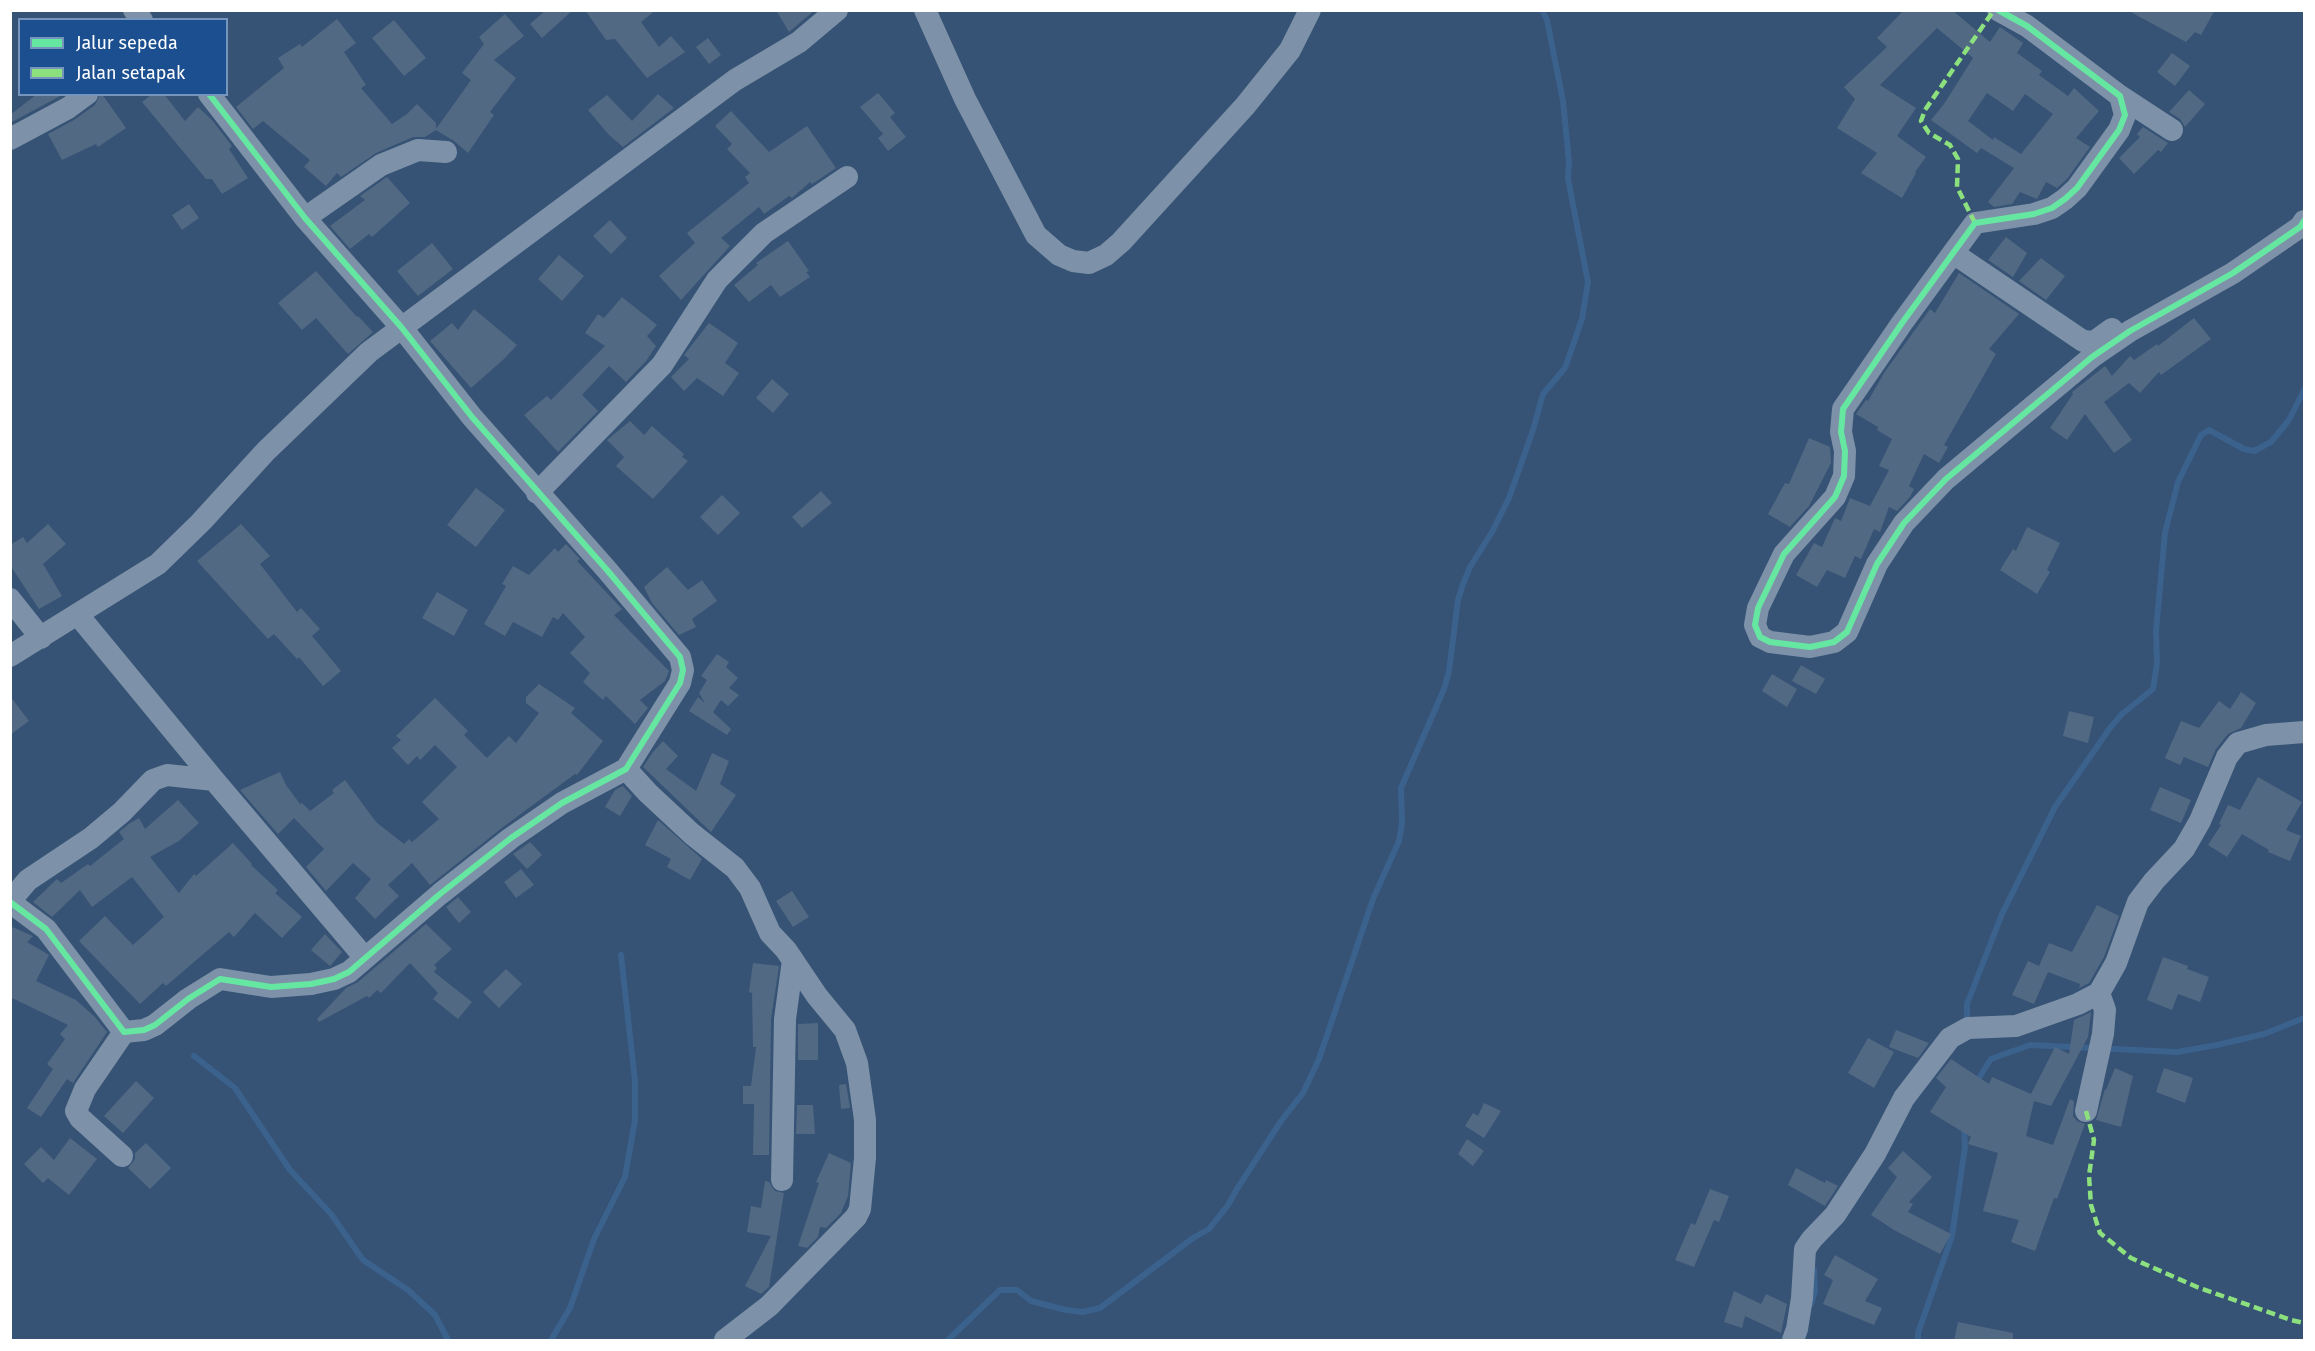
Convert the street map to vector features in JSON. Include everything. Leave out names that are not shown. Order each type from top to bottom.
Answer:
[{"type":"street","points":[[10,656],[158,564],[283,435],[369,352],[735,80],[799,42],[837,10]]},
{"type":"street","points":[[925,10],[965,99],[1036,235],[1059,255],[1089,264],[1106,255],[1121,242],[1245,106],[1290,50],[1310,10]]},
{"type":"street","points":[[1998,10],[2033,18],[2120,96],[2172,130]]},
{"type":"street","points":[[10,138],[68,108],[84,96]]},
{"type":"street","points":[[122,1156],[80,1118],[76,1111],[85,1089],[124,1032],[144,1030],[155,1025],[220,978],[271,987],[311,984],[334,979],[350,972],[440,894],[511,838],[562,803],[626,769],[680,683],[683,670],[680,657],[607,570],[472,417],[402,328],[305,218],[211,96]]},
{"type":"street","points":[[2120,96],[2125,115],[2119,130],[2077,188],[2052,208],[2034,214],[1975,223],[1843,409],[1841,432],[1845,451],[1844,476],[1835,497],[1784,554],[1758,608],[1755,625],[1760,637],[1770,642],[1810,647],[1834,642],[1847,632],[1876,564],[1904,523],[1946,479],[2092,357],[2130,331],[2233,273],[2300,227],[2304,221]]},
{"type":"street","points":[[305,218],[381,165],[418,150],[446,152]]},
{"type":"street","points":[[537,493],[662,365],[717,280],[764,233],[847,177]]},
{"type":"street","points":[[1953,253],[2083,341],[2094,342],[2116,326],[2124,326],[2130,331]]},
{"type":"street","points":[[10,599],[41,638]]},
{"type":"street","points":[[78,615],[365,958]]},
{"type":"street","points":[[1793,1341],[1802,1298],[1805,1250],[1812,1239],[1835,1215],[1875,1154],[1904,1098],[1950,1038],[1968,1028],[2016,1026],[2078,1004],[2099,993],[2116,963],[2138,902],[2184,849],[2200,821],[2227,757],[2238,743],[2266,735],[2304,732]]},
{"type":"street","points":[[626,769],[692,834],[735,868],[750,888],[770,933],[845,1030],[857,1063],[865,1120],[865,1158],[862,1200],[856,1216],[777,1298],[725,1341]]},
{"type":"street","points":[[124,1032],[46,929],[10,901],[28,880],[91,838],[122,812],[153,780],[167,775],[214,780]]},
{"type":"street","points":[[782,1179],[785,1019],[793,960]]},
{"type":"street","points":[[2086,1111],[2104,1026],[2105,1010],[2099,993]]},
{"type":"building","points":[[546,10],[573,10],[542,38],[530,24]]},
{"type":"building","points":[[585,10],[656,10],[641,22],[659,47],[671,36],[685,52],[647,78],[615,39],[606,40]]},
{"type":"building","points":[[776,10],[815,10],[789,32]]},
{"type":"building","points":[[1904,10],[1952,10],[1990,42],[2000,27],[2023,43],[2017,53],[2042,71],[2039,75],[2068,96],[2074,88],[2099,111],[2076,138],[2090,147],[2067,179],[2057,188],[2046,182],[2037,199],[2020,192],[2012,204],[1994,207],[1988,202],[2014,168],[1981,148],[1977,153],[1931,120],[1973,58],[1937,28],[1880,85],[1916,108],[1897,136],[1926,157],[1915,172],[1902,198],[1861,173],[1877,153],[1837,128],[1855,99],[1844,87],[1887,47],[1877,38]],"holes":[[[1987,93],[2013,111],[2025,94],[2053,114],[2021,154],[1994,137],[1993,140],[1968,121]]]},
{"type":"building","points":[[2127,10],[2215,10],[2201,35],[2195,32],[2186,42]]},
{"type":"building","points":[[505,14],[524,36],[494,60],[516,78],[490,112],[494,115],[468,153],[436,130],[425,137],[413,137],[376,153],[341,177],[337,173],[326,186],[304,167],[310,160],[263,121],[253,129],[236,107],[284,68],[278,58],[300,44],[302,47],[337,19],[356,43],[344,52],[366,85],[361,88],[392,124],[417,104],[436,123],[436,129],[471,80],[462,73],[484,44],[479,37]]},
{"type":"building","points":[[394,20],[426,58],[404,76],[372,38]]},
{"type":"building","points":[[708,38],[721,55],[709,64],[696,47]]},
{"type":"building","points":[[2172,53],[2190,66],[2175,86],[2157,72]]},
{"type":"building","points":[[2189,90],[2205,104],[2185,127],[2180,119],[2169,112]]},
{"type":"building","points":[[878,93],[895,113],[890,117],[906,137],[888,151],[878,138],[883,134],[860,107]]},
{"type":"building","points":[[658,94],[674,108],[623,147],[609,135],[588,110],[607,95],[632,121]]},
{"type":"building","points":[[34,96],[60,96],[10,123],[10,115]]},
{"type":"building","points":[[99,96],[103,96],[126,128],[98,147],[96,144],[62,160],[48,134],[95,105]]},
{"type":"building","points":[[150,96],[166,96],[185,121],[198,107],[212,120],[232,146],[229,149],[248,178],[222,194],[212,179],[206,179],[142,102]]},
{"type":"building","points":[[731,111],[769,152],[807,126],[836,168],[812,184],[810,182],[792,198],[789,196],[764,214],[759,207],[721,238],[730,246],[681,300],[659,276],[695,243],[687,233],[749,183],[745,177],[750,173],[727,149],[732,144],[715,126]]},
{"type":"building","points":[[2143,127],[2168,143],[2161,152],[2158,150],[2134,174],[2119,158],[2140,137],[2137,134]]},
{"type":"building","points":[[387,177],[410,203],[372,237],[369,234],[350,249],[330,226],[365,200],[360,196]]},
{"type":"building","points":[[189,204],[199,218],[182,230],[172,215]]},
{"type":"building","points":[[610,220],[627,238],[611,254],[593,236]]},
{"type":"building","points":[[2006,237],[2027,253],[2013,277],[1988,260]]},
{"type":"building","points":[[788,241],[809,271],[806,272],[810,277],[780,297],[771,285],[749,302],[734,285],[758,265],[756,263]]},
{"type":"building","points":[[432,243],[453,269],[418,296],[397,271]]},
{"type":"building","points":[[559,255],[584,276],[562,301],[538,279]]},
{"type":"building","points":[[2041,258],[2065,276],[2046,300],[2019,281]]},
{"type":"building","points":[[316,271],[373,332],[348,354],[316,318],[302,330],[278,303]]},
{"type":"building","points":[[1959,273],[2019,314],[1989,349],[1996,354],[1944,445],[1948,447],[1939,463],[1924,454],[1909,486],[1914,489],[1910,497],[1897,511],[1889,507],[1880,532],[1874,529],[1861,559],[1855,556],[1845,578],[1827,570],[1817,587],[1796,575],[1814,543],[1822,547],[1835,518],[1841,521],[1850,498],[1870,506],[1889,470],[1879,466],[1892,439],[1877,430],[1878,427],[1856,414],[1866,400],[1868,401],[1884,373],[1930,309],[1935,313]]},
{"type":"building","points":[[622,297],[657,325],[647,336],[656,346],[646,361],[626,382],[609,366],[582,395],[598,411],[558,452],[524,415],[547,396],[551,400],[605,346],[585,333],[598,314],[604,318]]},
{"type":"building","points":[[474,309],[517,345],[471,388],[430,341],[452,323],[458,330]]},
{"type":"building","points":[[2194,318],[2211,339],[2161,375],[2159,372],[2140,393],[2129,383],[2104,402],[2132,440],[2114,453],[2085,414],[2067,440],[2050,428],[2073,394],[2072,392],[2105,366],[2112,376],[2130,356],[2134,360],[2157,344],[2158,346]]},
{"type":"building","points":[[709,323],[738,343],[725,363],[739,373],[723,396],[697,378],[684,391],[671,377],[689,359],[684,355]]},
{"type":"building","points":[[772,379],[789,394],[773,413],[756,398]]},
{"type":"building","points":[[630,421],[644,435],[652,426],[684,454],[682,457],[688,461],[653,499],[616,466],[624,457],[607,440]]},
{"type":"building","points":[[1809,438],[1830,447],[1831,463],[1809,506],[1790,527],[1768,514],[1785,483],[1789,484]]},
{"type":"building","points":[[476,488],[505,510],[476,547],[447,525]]},
{"type":"building","points":[[821,491],[832,503],[802,528],[792,517]]},
{"type":"building","points":[[722,495],[740,513],[718,535],[700,517]]},
{"type":"building","points":[[48,524],[66,544],[43,564],[62,596],[39,609],[10,565],[10,545],[23,537],[27,543]]},
{"type":"building","points":[[241,524],[270,556],[260,564],[297,612],[301,608],[320,629],[312,636],[341,671],[323,686],[299,657],[297,659],[274,634],[268,639],[197,561]]},
{"type":"building","points":[[2027,527],[2060,543],[2047,570],[2050,572],[2037,594],[2000,570],[2013,549],[2016,551]]},
{"type":"building","points":[[566,544],[580,559],[577,561],[622,609],[614,615],[669,671],[665,681],[640,700],[648,708],[635,724],[606,696],[603,700],[583,682],[590,673],[570,653],[585,637],[563,613],[558,620],[553,617],[542,637],[513,622],[505,636],[484,624],[506,586],[502,584],[513,566],[529,575],[555,548],[558,552]]},
{"type":"building","points":[[667,567],[688,590],[702,580],[717,601],[692,619],[696,627],[679,635],[652,603],[644,587]]},
{"type":"building","points":[[437,592],[468,610],[454,636],[422,618]]},
{"type":"building","points":[[717,654],[729,662],[726,667],[738,678],[729,688],[739,695],[728,706],[721,700],[713,712],[731,729],[727,735],[689,711],[698,697],[705,703],[699,693],[707,680],[701,676]]},
{"type":"building","points":[[1801,665],[1825,679],[1816,694],[1792,681]]},
{"type":"building","points":[[1772,674],[1797,689],[1787,707],[1762,691]]},
{"type":"building","points":[[539,684],[575,708],[571,713],[603,741],[577,775],[575,774],[503,827],[430,885],[412,863],[388,885],[399,896],[375,919],[355,898],[371,879],[353,863],[326,891],[306,867],[324,849],[294,818],[278,834],[240,790],[280,772],[286,785],[300,804],[302,803],[310,811],[334,793],[332,790],[345,780],[376,822],[404,844],[409,839],[412,842],[439,819],[422,802],[457,767],[435,745],[420,760],[417,756],[408,765],[392,748],[401,740],[396,736],[435,698],[468,731],[464,735],[487,758],[509,736],[516,743],[539,713],[526,703],[526,697]]},
{"type":"building","points":[[2241,692],[2256,703],[2241,728],[2228,734],[2216,749],[2208,767],[2184,757],[2180,765],[2165,758],[2181,721],[2199,728],[2219,701],[2230,709]]},
{"type":"building","points":[[10,696],[29,721],[10,735]]},
{"type":"building","points":[[2069,711],[2094,717],[2088,743],[2063,736]]},
{"type":"building","points":[[663,741],[678,756],[666,769],[696,791],[712,753],[729,761],[720,784],[736,795],[711,832],[643,767]]},
{"type":"building","points":[[2258,777],[2302,802],[2286,830],[2301,836],[2290,861],[2268,852],[2269,850],[2242,834],[2227,857],[2208,845],[2221,825],[2219,824],[2228,805],[2240,810]]},
{"type":"building","points":[[623,786],[632,796],[620,816],[605,807],[615,790]]},
{"type":"building","points":[[2160,787],[2191,800],[2181,823],[2150,810]]},
{"type":"building","points":[[178,800],[199,823],[179,841],[150,857],[179,893],[194,874],[196,876],[233,843],[251,865],[278,890],[275,893],[302,917],[282,938],[255,913],[234,937],[229,932],[166,986],[163,983],[140,1004],[79,941],[105,916],[133,945],[164,917],[132,877],[92,907],[80,890],[52,917],[33,902],[57,879],[61,883],[88,864],[90,866],[124,839],[119,832],[130,823],[139,818],[145,829]]},
{"type":"building","points":[[658,820],[702,859],[690,880],[667,867],[671,859],[645,845]]},
{"type":"building","points":[[530,842],[542,855],[527,869],[513,854]]},
{"type":"building","points":[[521,869],[534,885],[516,898],[504,882]]},
{"type":"building","points":[[792,891],[809,917],[793,927],[776,901]]},
{"type":"building","points":[[458,897],[471,912],[459,923],[446,907]]},
{"type":"building","points":[[2097,905],[2119,916],[2104,957],[2089,983],[2079,988],[2080,984],[2048,972],[2034,1004],[2012,995],[2028,961],[2039,966],[2049,943],[2072,952]]},
{"type":"building","points":[[426,924],[452,949],[434,965],[437,968],[434,972],[472,1002],[458,1019],[433,999],[438,993],[410,963],[381,993],[377,990],[369,998],[367,996],[319,1022],[317,1019],[346,988],[358,982]]},
{"type":"building","points":[[10,926],[33,936],[27,942],[49,955],[36,981],[76,1000],[95,1017],[107,1032],[73,1083],[67,1079],[41,1117],[27,1108],[53,1069],[47,1064],[65,1039],[60,1034],[68,1025],[10,997]]},
{"type":"building","points":[[325,934],[342,952],[330,966],[311,950]]},
{"type":"building","points":[[2163,957],[2209,977],[2200,1002],[2178,994],[2172,1010],[2147,1000]]},
{"type":"building","points":[[753,963],[779,966],[771,1019],[769,1155],[753,1155],[754,1104],[743,1104],[743,1086],[751,1086],[756,1047],[753,1047],[752,993],[749,992]]},
{"type":"building","points":[[506,969],[522,984],[499,1008],[483,992]]},
{"type":"building","points":[[2091,1012],[2088,1037],[2051,1106],[2034,1101],[2026,1136],[2053,1145],[2070,1099],[2074,1101],[2073,1116],[2077,1121],[2085,1124],[2035,1251],[2011,1242],[2019,1220],[1983,1211],[1998,1153],[1968,1144],[1971,1137],[1930,1112],[1946,1087],[1936,1078],[1951,1059],[1989,1084],[1992,1077],[2031,1094],[2055,1047],[2069,1054],[2074,1020]]},
{"type":"building","points":[[818,1023],[818,1060],[798,1060],[798,1024]]},
{"type":"building","points":[[1896,1030],[1929,1043],[1918,1058],[1889,1047]]},
{"type":"building","points":[[1868,1038],[1894,1052],[1874,1088],[1848,1073]]},
{"type":"building","points":[[2115,1068],[2133,1076],[2121,1127],[2096,1120],[2105,1089]]},
{"type":"building","points":[[2164,1068],[2193,1078],[2185,1103],[2156,1092]]},
{"type":"building","points":[[136,1081],[154,1098],[123,1133],[104,1116]]},
{"type":"building","points":[[846,1084],[850,1108],[841,1109],[839,1085]]},
{"type":"building","points":[[1484,1103],[1501,1111],[1484,1138],[1465,1126],[1473,1113],[1478,1116]]},
{"type":"building","points":[[797,1105],[813,1105],[815,1134],[796,1134]]},
{"type":"building","points":[[70,1138],[97,1159],[69,1195],[48,1178],[43,1183],[24,1164],[41,1147],[54,1160]]},
{"type":"building","points":[[1467,1139],[1484,1151],[1473,1166],[1458,1154]]},
{"type":"building","points":[[146,1143],[171,1168],[150,1189],[128,1168],[135,1159],[135,1153]]},
{"type":"building","points":[[1903,1151],[1932,1177],[1909,1202],[1913,1204],[1908,1212],[1951,1234],[1940,1254],[1871,1215],[1897,1177],[1888,1168]]},
{"type":"building","points":[[829,1153],[851,1163],[848,1196],[841,1213],[826,1228],[820,1227],[818,1237],[807,1248],[798,1246],[819,1183],[816,1182]]},
{"type":"building","points":[[1796,1168],[1825,1183],[1826,1180],[1838,1186],[1825,1206],[1788,1185]]},
{"type":"building","points":[[765,1181],[769,1182],[775,1191],[784,1193],[769,1287],[761,1294],[745,1286],[771,1236],[747,1232],[751,1206],[761,1208]]},
{"type":"building","points":[[1710,1189],[1729,1196],[1719,1222],[1714,1220],[1694,1267],[1675,1260],[1691,1223],[1695,1225]]},
{"type":"building","points":[[1835,1255],[1878,1279],[1865,1301],[1882,1308],[1874,1325],[1823,1304],[1833,1280],[1824,1275]]},
{"type":"building","points":[[1734,1291],[1761,1304],[1766,1294],[1787,1304],[1781,1333],[1745,1316],[1742,1328],[1724,1322]]},
{"type":"building","points":[[1958,1322],[2013,1333],[2013,1341],[1954,1341]]},
{"type":"waterway","points":[[948,1340],[1000,1290],[1017,1290],[1031,1301],[1066,1310],[1083,1312],[1100,1308],[1193,1238],[1209,1229],[1228,1205],[1281,1121],[1303,1093],[1319,1059],[1373,899],[1399,841],[1402,823],[1401,788],[1444,689],[1449,671],[1458,600],[1463,584],[1470,567],[1492,532],[1509,498],[1543,394],[1565,368],[1582,319],[1588,282],[1568,179],[1569,162],[1563,101],[1547,20],[1542,10]]},
{"type":"waterway","points":[[1967,1022],[1967,1004],[2002,914],[2055,807],[2110,728],[2122,714],[2153,689],[2157,663],[2156,631],[2165,533],[2178,482],[2201,435],[2209,430],[2244,449],[2254,451],[2271,442],[2289,420],[2304,390]]},
{"type":"waterway","points":[[551,1340],[570,1308],[594,1239],[625,1177],[635,1120],[635,1081],[621,955]]},
{"type":"waterway","points":[[1975,1084],[1991,1059],[2030,1045],[2177,1052],[2264,1034],[2304,1018]]},
{"type":"waterway","points":[[194,1056],[235,1088],[290,1170],[331,1214],[363,1260],[408,1290],[435,1315],[448,1340]]},
{"type":"waterway","points":[[1918,1340],[1918,1333],[1952,1236],[1965,1147],[1964,1127]]},
{"type":"waterway","points":[[1811,1304],[1815,1291],[1814,1270]]},
{"type":"marked path","points":[[1975,223],[1957,187],[1958,159],[1950,145],[1929,133],[1921,121],[1925,110],[1994,10]]},
{"type":"marked path","points":[[2086,1111],[2094,1140],[2089,1176],[2091,1205],[2100,1233],[2131,1258],[2197,1287],[2304,1323]]},
{"type":"cycle path","points":[[1998,10],[2027,26],[2120,96],[2125,115],[2119,130],[2077,188],[2065,199],[2052,208],[2034,214],[1975,223],[1902,323],[1843,409],[1841,432],[1845,451],[1844,476],[1835,497],[1784,554],[1758,608],[1755,625],[1760,637],[1770,642],[1810,647],[1834,642],[1847,632],[1877,564],[1904,523],[1946,479],[2092,357],[2130,331],[2233,273],[2300,227],[2304,221]]},
{"type":"cycle path","points":[[10,902],[46,929],[124,1032],[144,1030],[155,1025],[188,999],[220,979],[271,987],[311,984],[334,979],[349,972],[440,894],[511,838],[562,803],[626,769],[680,683],[683,670],[680,657],[607,570],[472,417],[402,328],[305,218],[211,96]]}]
